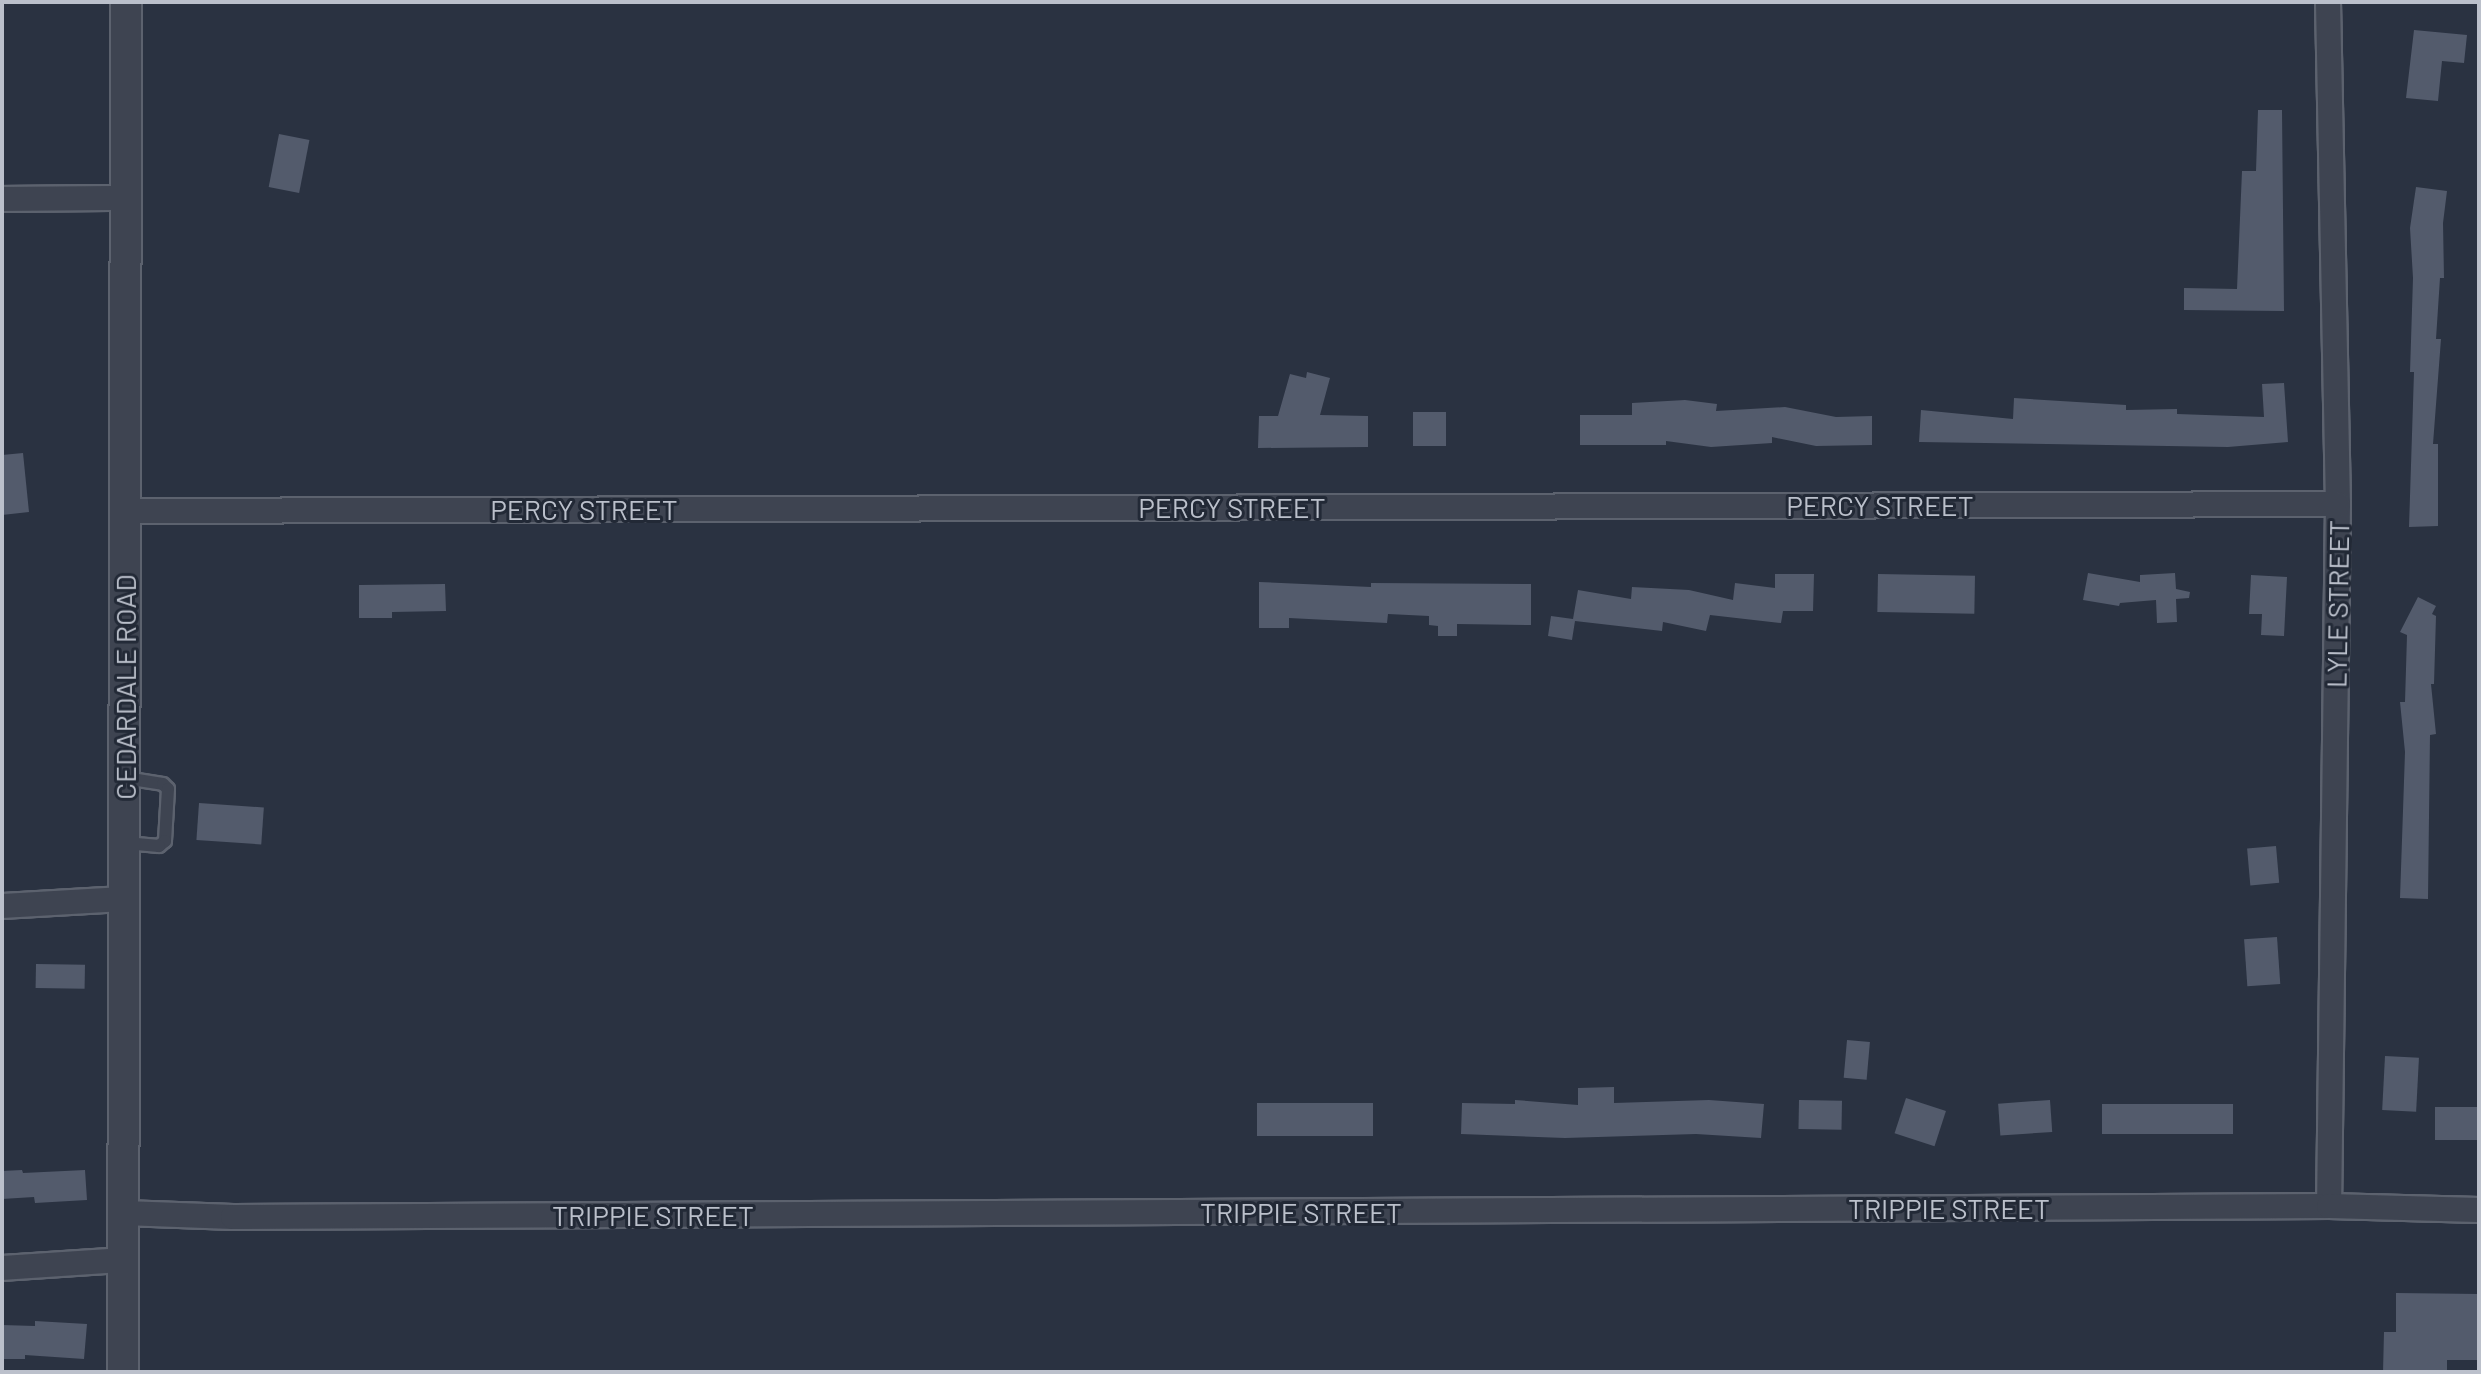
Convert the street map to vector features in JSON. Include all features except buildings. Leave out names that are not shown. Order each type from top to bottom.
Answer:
[{"type":"street","name":"CEDARDALE ROAD","points":[[123,1372],[126,2]]},
{"type":"street","name":"LYLE STREET","points":[[2328,2],[2338,504],[2329,1206]]},
{"type":"street","points":[[2,199],[126,198]]},
{"type":"street","name":"PERCY STREET","points":[[125,511],[2338,504]]},
{"type":"street","points":[[2,906],[124,899]]},
{"type":"street","name":"TRIPPIE STREET","points":[[124,1213],[233,1217],[2329,1206],[2479,1210]]},
{"type":"street","points":[[2,1268],[124,1260]]},
{"type":"lane","points":[[125,778],[163,784],[168,789],[165,841],[159,846],[125,843]]}]
